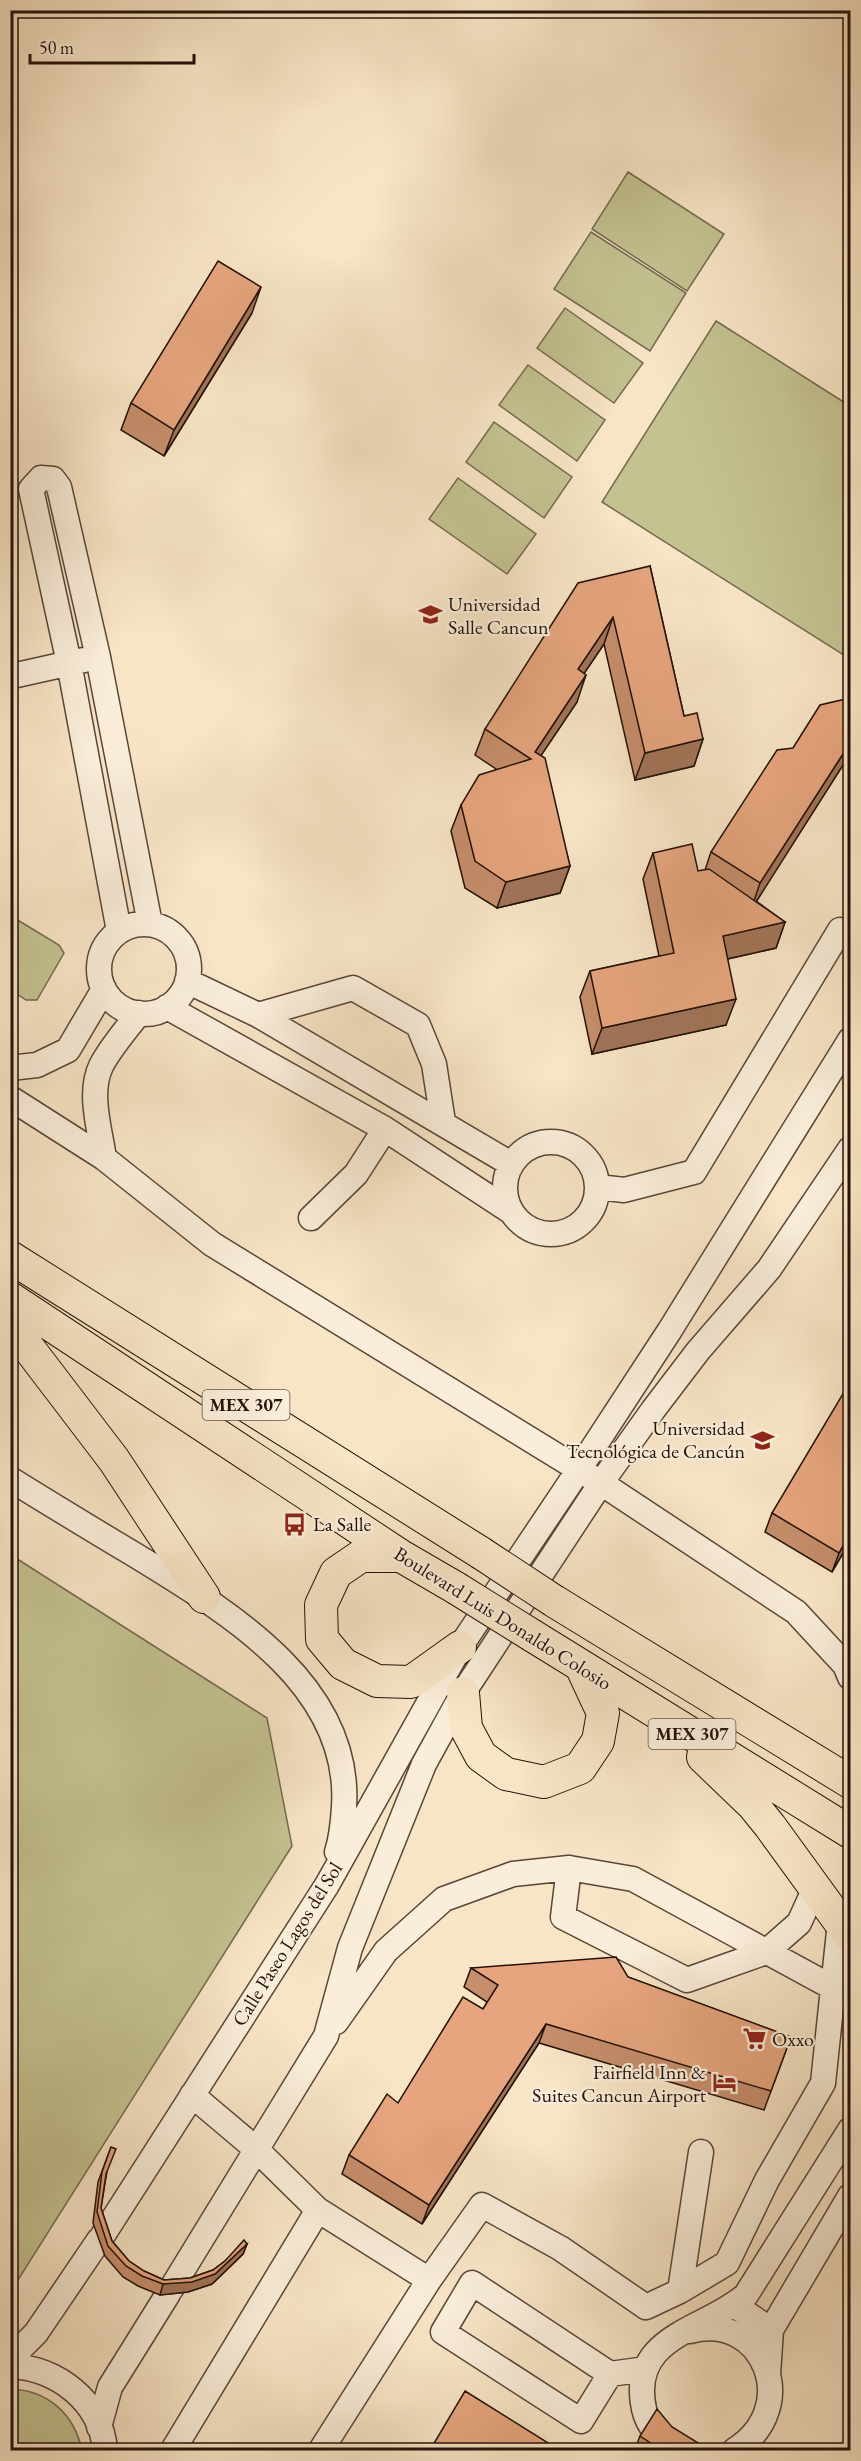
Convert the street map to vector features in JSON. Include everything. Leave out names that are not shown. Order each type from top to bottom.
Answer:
[{"type":"main road","name":"MEX 307","points":[[10,1257],[554,1601],[850,1782]]},
{"type":"main road","name":"Boulevard Luis Donaldo Colosio","points":[[10,1298],[401,1556],[850,1832]]},
{"type":"main road","points":[[10,1328],[21,1338],[114,1460],[204,1597]]},
{"type":"main road","points":[[401,1556],[361,1556],[336,1573],[321,1605],[322,1639],[343,1664],[376,1681],[411,1682],[460,1647]]},
{"type":"main road","points":[[463,1693],[466,1728],[481,1756],[506,1774],[544,1782],[580,1768],[598,1741],[603,1713],[581,1666]]},
{"type":"main road","points":[[652,1710],[753,1805],[845,1929]]},
{"type":"street","points":[[119,931],[69,663],[21,491],[41,478],[53,479],[59,487],[98,657],[150,924]]},
{"type":"street","points":[[12,676],[98,657]]},
{"type":"street","points":[[139,924],[150,924],[165,928],[177,938],[185,951],[189,966],[187,981],[176,1000],[167,1007],[153,1012],[139,1013],[125,1009],[113,1001],[104,989],[99,964],[109,940],[119,931],[139,924]]},
{"type":"street","points":[[598,1188],[624,1190],[694,1172],[840,930]]},
{"type":"street","points":[[187,981],[258,1015],[511,1164]]},
{"type":"street","points":[[258,1015],[353,988],[418,1025],[434,1064],[443,1122]]},
{"type":"street","points":[[10,1068],[37,1065],[68,1050],[104,989]]},
{"type":"street","points":[[167,1007],[385,1129],[510,1211],[520,1223],[533,1232],[548,1235],[563,1234],[577,1227],[589,1217],[596,1203],[598,1188],[595,1173],[588,1159],[577,1149],[564,1143],[549,1141],[521,1152],[511,1164],[504,1187],[510,1211]]},
{"type":"street","points":[[104,1158],[96,1099],[97,1078],[101,1065],[139,1013]]},
{"type":"street","name":"Calle Paseo Lagos del Sol","points":[[10,2360],[36,2333],[101,2238],[327,1885],[460,1647],[579,1471],[670,1330],[850,1040]]},
{"type":"street","points":[[10,1098],[104,1158],[212,1244],[601,1483],[796,1612],[845,1665],[850,1677]]},
{"type":"street","points":[[311,1218],[356,1174],[385,1129]]},
{"type":"street","points":[[326,2036],[350,1948],[424,1764],[463,1693],[601,1483],[698,1351],[769,1269],[850,1149]]},
{"type":"street","points":[[670,1330],[698,1351]]},
{"type":"street","points":[[10,1479],[204,1597],[272,1652],[310,1693],[337,1742],[345,1787],[342,1836],[327,1885]]},
{"type":"street","points":[[569,1868],[563,1917],[687,1980],[766,1952],[799,1923],[815,1888]]},
{"type":"street","points":[[99,2427],[110,2387],[326,2036],[386,1951],[444,1899],[513,1875],[569,1868],[633,1880],[842,1992]]},
{"type":"street","points":[[321,2451],[429,2280],[483,2205],[560,2248],[646,2307],[680,2291],[727,2263],[767,2180],[823,2083],[842,1992],[845,1929]]},
{"type":"street","points":[[192,2095],[256,2149],[318,2210],[429,2280]]},
{"type":"street","points":[[679,2451],[662,2440],[652,2428],[645,2414],[642,2384],[646,2369],[663,2344],[676,2335],[734,2306],[746,2295],[850,2130]]},
{"type":"street","points":[[680,2291],[701,2152]]},
{"type":"street","points":[[735,2451],[757,2432],[765,2419],[771,2389],[768,2374],[771,2330],[850,2196]]},
{"type":"street","points":[[173,2451],[318,2210]]},
{"type":"street","points":[[610,2374],[581,2421],[443,2332],[472,2283],[610,2374],[646,2369]]},
{"type":"street","points":[[734,2306],[771,2330]]},
{"type":"street","points":[[676,2335],[703,2327],[731,2332],[754,2349],[768,2374]]},
{"type":"street","points":[[10,2366],[25,2366],[44,2372],[62,2381],[78,2393],[90,2409],[99,2427],[105,2451]]},
{"type":"shaded area","points":[[628,172],[724,234],[687,291],[592,229]]},
{"type":"shaded area","points":[[591,232],[686,293],[650,351],[554,289]]},
{"type":"shaded area","points":[[565,308],[643,363],[614,403],[537,348]]},
{"type":"shaded area","points":[[716,321],[850,406],[850,659],[602,502]]},
{"type":"shaded area","points":[[528,365],[605,420],[577,461],[499,405]]},
{"type":"shaded area","points":[[494,422],[572,477],[544,518],[466,462]]},
{"type":"shaded area","points":[[458,478],[536,534],[507,574],[429,519]]},
{"type":"shaded area","points":[[11,916],[59,945],[64,953],[37,1000],[26,1000],[11,990]]},
{"type":"shaded area","points":[[11,1555],[267,1718],[292,1846],[11,2291]]},
{"type":"shaded area","points":[[10,2389],[36,2394],[57,2406],[73,2425],[82,2450],[11,2450]]},
{"type":"building","points":[[218,261],[261,287],[174,430],[131,403]]},
{"type":"building","points":[[650,566],[684,716],[697,713],[703,739],[645,753],[613,617],[578,669],[586,675],[535,752],[545,758],[570,866],[506,882],[475,861],[461,805],[479,775],[531,759],[485,729],[578,583]]},
{"type":"building","points":[[850,698],[850,743],[760,883],[711,852],[777,750],[793,748],[820,705]]},
{"type":"building","points":[[692,844],[698,871],[709,869],[785,922],[723,936],[736,999],[602,1028],[590,971],[674,953],[653,853]]},
{"type":"building","points":[[844,1392],[850,1396],[850,1534],[839,1553],[772,1513]]},
{"type":"building","name":"Fairfield Inn & Suites Cancun Airport","points":[[616,1957],[628,1977],[791,2037],[771,2091],[546,2024],[429,2205],[349,2155],[387,2094],[398,2103],[463,1997],[483,2009],[498,1985],[471,1968]]},
{"type":"building","points":[[111,2147],[116,2149],[106,2174],[101,2208],[112,2241],[129,2261],[164,2280],[190,2278],[213,2270],[225,2261],[244,2240],[247,2244],[215,2274],[192,2282],[163,2284],[142,2276],[126,2266],[108,2246],[97,2212],[102,2172]]},
{"type":"building","points":[[465,2391],[561,2451],[442,2451],[433,2445]]},
{"type":"building","points":[[657,2409],[672,2427],[708,2449],[707,2451],[656,2451],[658,2448],[640,2436]]},
{"type":"place","name":"Universidad Salle Cancun","points":[[430,615]]},
{"type":"place","name":"Universidad Tecnológica de Cancún","points":[[763,1440]]},
{"type":"place","name":"La Salle","points":[[295,1524]]},
{"type":"place","name":"Oxxo","points":[[754,2039]]},
{"type":"place","name":"Fairfield Inn & Suites Cancun Airport","points":[[724,2083]]}]
